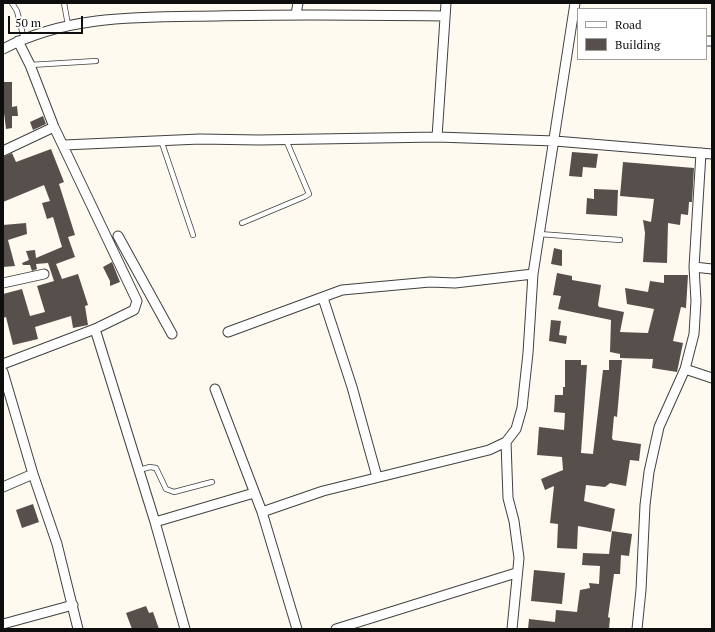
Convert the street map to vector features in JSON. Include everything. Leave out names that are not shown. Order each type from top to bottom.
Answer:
[{"type":"street","points":[[296,14],[298,3]]},
{"type":"street","points":[[437,136],[446,3]]},
{"type":"street","points":[[262,512],[323,491],[488,450],[506,442],[516,429],[522,408],[528,353],[533,274],[575,28],[576,3]]},
{"type":"street","points":[[3,49],[21,40],[68,25],[118,18],[296,14],[445,16]]},
{"type":"street","points":[[3,364],[95,329],[134,310],[137,301],[120,268],[64,145],[54,127],[21,40]]},
{"type":"street","points":[[3,151],[54,127]]},
{"type":"street","points":[[64,145],[161,140],[286,140],[437,136],[555,141],[712,154]]},
{"type":"street","points":[[637,629],[641,590],[645,505],[649,472],[659,427],[685,369],[694,334],[696,301],[694,267],[701,153]]},
{"type":"street","points":[[118,236],[172,334]]},
{"type":"street","points":[[120,268],[134,263]]},
{"type":"street","points":[[694,267],[712,269]]},
{"type":"street","points":[[3,282],[44,274]]},
{"type":"street","points":[[228,332],[342,290],[430,282],[455,283],[533,274]]},
{"type":"street","points":[[137,301],[151,296]]},
{"type":"street","points":[[323,298],[352,386],[377,477]]},
{"type":"street","points":[[95,329],[155,522],[185,629]]},
{"type":"street","points":[[685,369],[712,378]]},
{"type":"street","points":[[3,372],[33,474],[57,544],[78,629]]},
{"type":"street","points":[[215,388],[262,512],[297,629]]},
{"type":"street","points":[[506,442],[508,498],[514,522],[519,558],[516,573],[512,629]]},
{"type":"street","points":[[3,488],[33,474]]},
{"type":"street","points":[[155,522],[254,493]]},
{"type":"street","points":[[336,629],[516,573]]},
{"type":"street","points":[[3,624],[73,605]]},
{"type":"lane","points":[[12,3],[17,12],[21,40]]},
{"type":"lane","points":[[64,3],[68,25]]},
{"type":"lane","points":[[30,65],[96,61]]},
{"type":"lane","points":[[161,140],[193,236]]},
{"type":"lane","points":[[242,223],[309,194],[286,140]]},
{"type":"lane","points":[[539,234],[620,240]]},
{"type":"lane","points":[[139,470],[150,467],[156,468],[166,489],[174,492],[212,482]]},
{"type":"building","points":[[3,82],[12,82],[12,107],[17,106],[18,116],[12,116],[12,128],[6,129],[3,105]]},
{"type":"building","points":[[43,116],[46,124],[33,130],[30,122]]},
{"type":"building","points":[[51,149],[64,182],[59,184],[75,235],[68,237],[75,257],[56,264],[62,279],[78,274],[88,305],[85,306],[88,325],[73,328],[71,316],[35,327],[38,339],[13,345],[6,317],[3,318],[3,294],[22,289],[30,316],[45,312],[37,286],[54,281],[48,263],[36,264],[37,269],[32,271],[30,265],[23,265],[22,263],[29,260],[26,251],[35,250],[36,258],[62,247],[53,217],[47,219],[42,203],[50,201],[44,185],[3,202],[3,157],[12,153],[16,162]]},
{"type":"building","points":[[572,152],[598,154],[596,168],[583,167],[582,177],[569,176]]},
{"type":"building","points":[[623,162],[694,168],[692,202],[689,202],[688,215],[681,214],[680,225],[668,223],[667,263],[643,262],[645,233],[643,220],[651,222],[654,199],[620,196]]},
{"type":"building","points":[[594,189],[618,190],[617,216],[586,214],[587,198],[594,199]]},
{"type":"building","points":[[26,223],[27,234],[8,240],[15,266],[3,267],[3,225]]},
{"type":"building","points":[[554,248],[562,250],[562,266],[551,264]]},
{"type":"building","points":[[112,262],[120,282],[110,286],[110,281],[103,267]]},
{"type":"building","points":[[557,273],[572,276],[572,280],[601,285],[599,307],[624,312],[620,332],[648,333],[654,309],[627,304],[625,288],[648,292],[650,281],[664,283],[664,275],[688,275],[686,308],[681,307],[673,341],[683,343],[677,372],[652,368],[653,359],[620,358],[620,354],[610,352],[611,320],[558,309],[561,296],[553,295]]},
{"type":"building","points":[[551,320],[561,321],[559,335],[567,336],[566,344],[549,341]]},
{"type":"building","points":[[565,360],[581,360],[581,365],[587,365],[581,453],[593,454],[603,370],[609,370],[609,360],[622,360],[617,417],[614,416],[612,438],[613,440],[641,444],[639,461],[630,460],[626,486],[610,483],[605,487],[586,485],[584,501],[615,509],[611,532],[578,526],[577,549],[557,548],[558,524],[550,523],[554,486],[545,490],[541,479],[563,470],[562,457],[537,455],[539,427],[564,430],[565,413],[554,412],[555,395],[563,395],[563,387],[565,387]]},
{"type":"building","points":[[33,504],[39,522],[22,528],[16,510]]},
{"type":"building","points":[[612,531],[632,534],[629,556],[621,555],[620,574],[614,574],[608,617],[610,618],[609,629],[528,629],[529,619],[555,622],[556,610],[577,612],[580,590],[590,588],[589,583],[599,584],[600,566],[582,565],[583,553],[609,554]]},
{"type":"building","points":[[534,570],[565,573],[562,604],[531,601]]},
{"type":"building","points":[[146,606],[149,613],[153,612],[159,629],[132,629],[126,613]]}]
